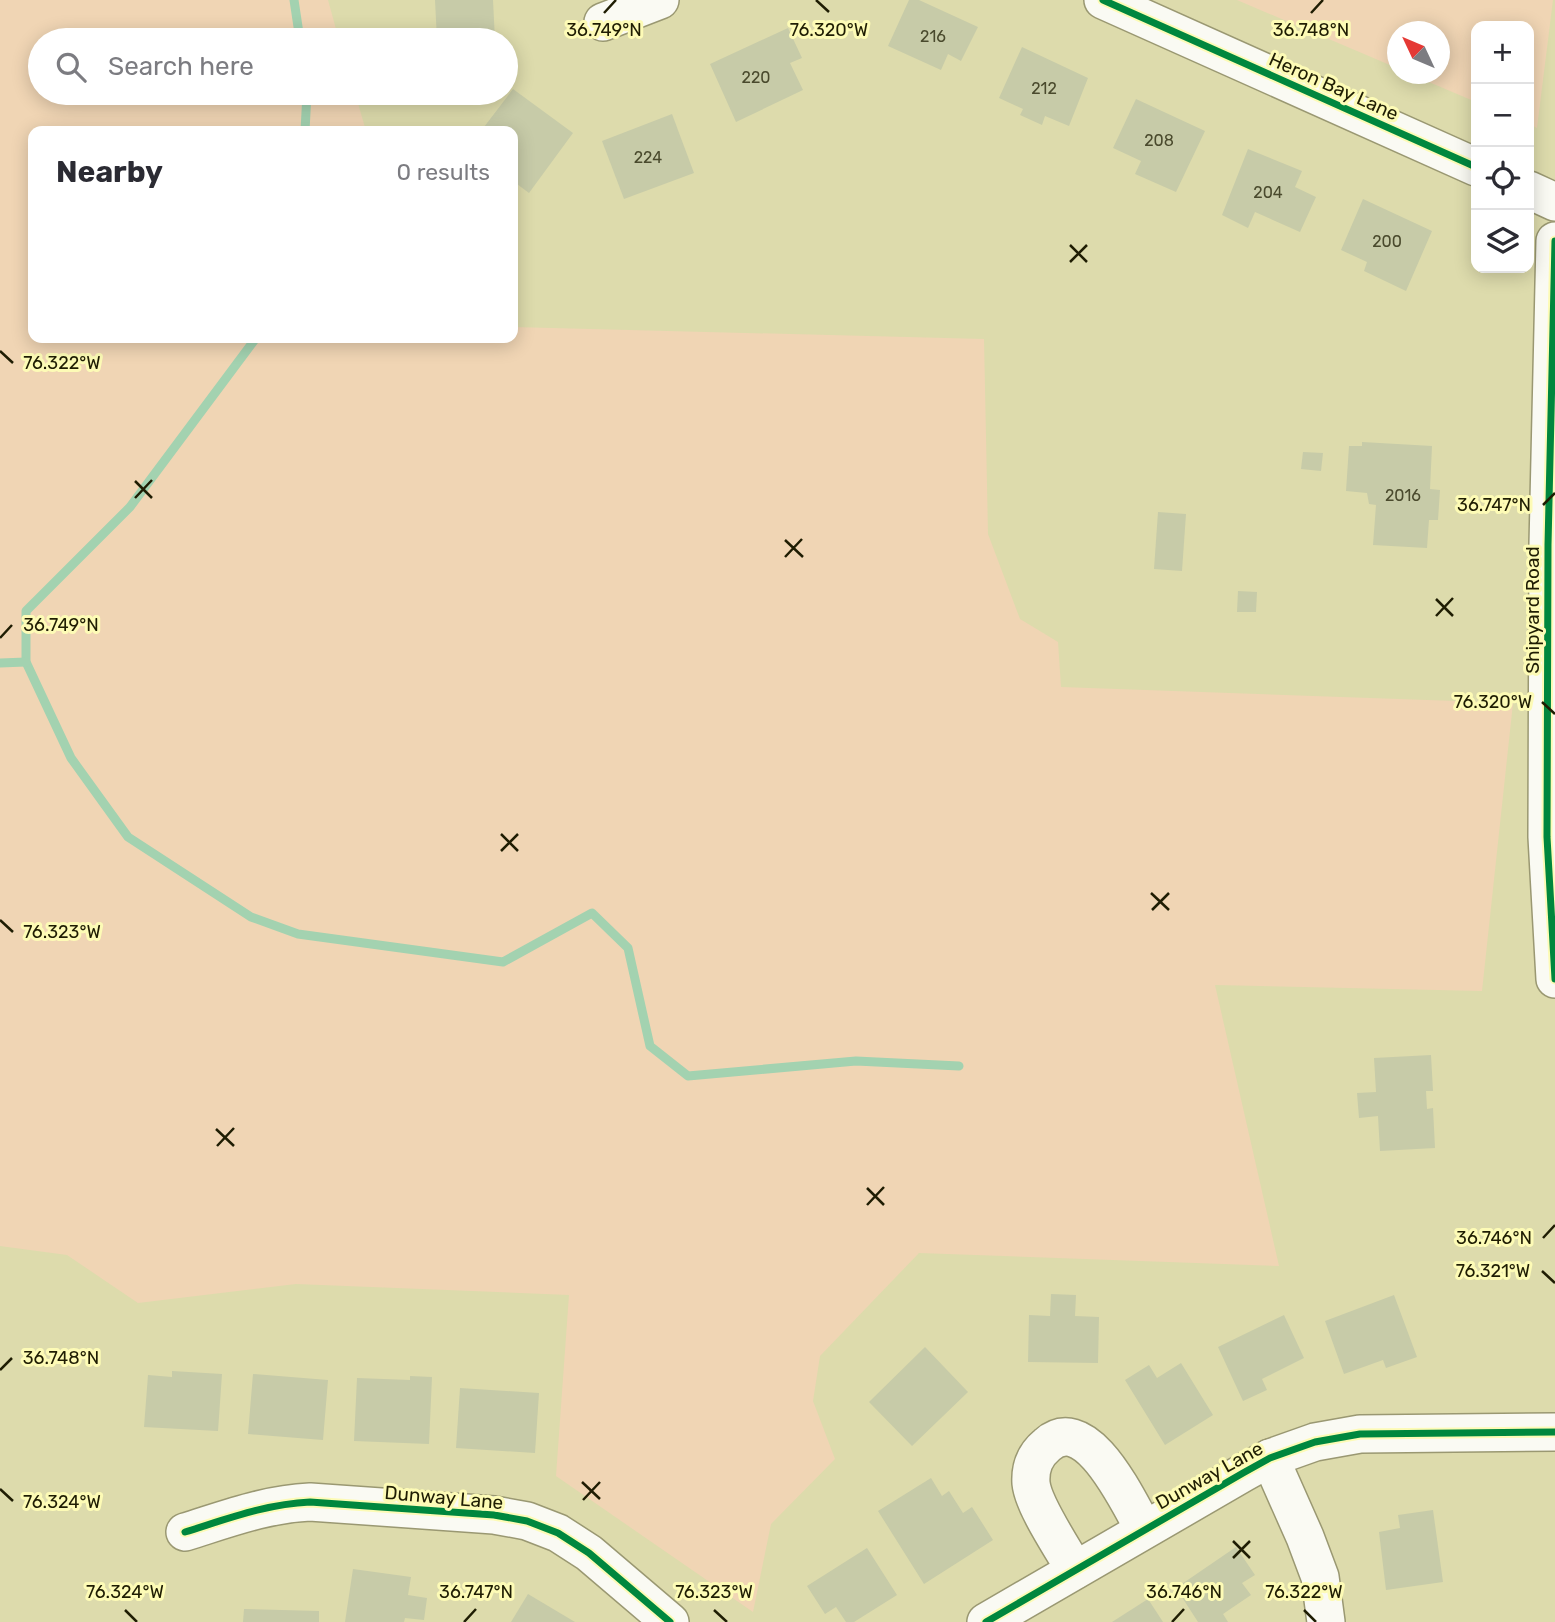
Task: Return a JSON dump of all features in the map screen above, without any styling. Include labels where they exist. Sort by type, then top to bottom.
[{"type":"street","points":[[603,22],[660,0]]},
{"type":"street","name":"Heron Bay Lane","points":[[1103,0],[1471,165]]},
{"type":"street","points":[[1534,192],[1555,202]]},
{"type":"street","name":"Shipyard Road","points":[[1555,242],[1547,723],[1547,837],[1555,979]]},
{"type":"street","name":"Dunway Lane","points":[[986,1622],[1270,1458],[1315,1442],[1360,1434],[1555,1432]]},
{"type":"street","points":[[1075,1570],[1038,1504],[1031,1484],[1032,1465],[1038,1453],[1051,1441],[1065,1437],[1080,1440],[1095,1451],[1107,1466],[1144,1529]]},
{"type":"street","points":[[1270,1458],[1320,1577],[1326,1622]]},
{"type":"street","name":"Dunway Lane","points":[[185,1532],[265,1507],[297,1503],[495,1515],[527,1521],[558,1533],[589,1553],[669,1622]]},
{"type":"shaded area","points":[[0,0],[328,0],[336,28],[28,28],[28,105],[358,105],[365,126],[28,126],[28,343],[518,343],[518,327],[984,339],[988,534],[1020,619],[1058,642],[1061,687],[1513,703],[1482,991],[1215,985],[1279,1266],[919,1253],[820,1356],[813,1401],[835,1459],[771,1524],[753,1612],[556,1476],[569,1295],[296,1284],[138,1303],[67,1255],[0,1246]]},
{"type":"shaded area","points":[[1237,0],[1553,0],[1537,128],[1534,126],[1534,21],[1471,21],[1471,100],[1434,84],[1450,84],[1450,21],[1387,21],[1387,64]]},
{"type":"building","points":[[435,0],[493,0],[494,28],[436,28]]},
{"type":"building","points":[[909,0],[919,0],[978,27],[961,61],[948,54],[941,70],[888,46]]},
{"type":"building","points":[[788,28],[802,58],[790,63],[803,90],[736,122],[710,64]]},
{"type":"building","points":[[1022,47],[1088,78],[1069,126],[1045,116],[1042,125],[1020,115],[1023,109],[999,98]]},
{"type":"building","points":[[518,93],[573,133],[529,193],[518,185],[518,126],[485,126],[501,105],[518,105]]},
{"type":"building","points":[[1136,99],[1205,131],[1176,192],[1135,174],[1141,161],[1113,148]]},
{"type":"building","points":[[672,114],[694,173],[624,199],[602,141]]},
{"type":"building","points":[[1248,149],[1302,171],[1295,187],[1316,197],[1300,232],[1255,212],[1248,228],[1222,215]]},
{"type":"building","points":[[1363,199],[1432,231],[1406,291],[1364,271],[1367,262],[1341,250]]},
{"type":"building","points":[[1362,442],[1432,446],[1430,489],[1440,490],[1438,520],[1429,520],[1427,548],[1373,545],[1376,505],[1369,504],[1367,493],[1346,491],[1349,446],[1362,446]]},
{"type":"building","points":[[1303,452],[1323,453],[1321,471],[1301,469]]},
{"type":"building","points":[[1158,512],[1186,514],[1182,571],[1154,569]]},
{"type":"building","points":[[1238,591],[1257,592],[1256,612],[1237,612]]},
{"type":"building","points":[[1431,1055],[1433,1091],[1426,1091],[1427,1109],[1433,1108],[1435,1148],[1380,1151],[1378,1116],[1359,1118],[1357,1093],[1376,1092],[1374,1058]]},
{"type":"building","points":[[1051,1294],[1076,1295],[1075,1316],[1099,1317],[1098,1363],[1028,1362],[1029,1315],[1050,1316]]},
{"type":"building","points":[[1394,1295],[1417,1357],[1386,1368],[1383,1360],[1344,1374],[1325,1321]]},
{"type":"building","points":[[1284,1315],[1304,1358],[1262,1379],[1267,1390],[1243,1401],[1218,1347]]},
{"type":"building","points":[[925,1347],[968,1392],[912,1446],[869,1402]]},
{"type":"building","points":[[1181,1363],[1213,1415],[1165,1445],[1125,1380],[1149,1365],[1157,1378]]},
{"type":"building","points":[[172,1371],[222,1374],[218,1431],[144,1427],[148,1375],[172,1377]]},
{"type":"building","points":[[253,1374],[328,1380],[323,1440],[248,1434]]},
{"type":"building","points":[[410,1376],[432,1377],[429,1444],[354,1441],[357,1378],[410,1380]]},
{"type":"building","points":[[460,1388],[539,1393],[535,1453],[456,1448]]},
{"type":"building","points":[[931,1478],[942,1496],[949,1491],[963,1513],[972,1507],[993,1540],[924,1584],[878,1511]]},
{"type":"building","points":[[1433,1510],[1443,1582],[1386,1590],[1379,1532],[1400,1528],[1398,1515]]},
{"type":"building","points":[[1236,1547],[1255,1575],[1242,1583],[1251,1595],[1223,1614],[1228,1622],[1198,1622],[1176,1588]]},
{"type":"building","points":[[867,1548],[897,1595],[854,1622],[846,1622],[836,1607],[825,1614],[807,1586]]},
{"type":"building","points":[[353,1569],[411,1577],[408,1595],[427,1598],[424,1620],[405,1618],[404,1622],[345,1622]]},
{"type":"building","points":[[528,1594],[575,1622],[511,1622]]},
{"type":"building","points":[[1148,1599],[1163,1622],[1112,1622]]},
{"type":"building","points":[[244,1609],[319,1611],[319,1622],[243,1622]]},
{"type":"waterway","points":[[294,0],[298,28]]},
{"type":"waterway","points":[[305,126],[306,105]]},
{"type":"waterway","points":[[252,343],[130,507],[26,611],[26,662],[71,758],[128,837],[251,917],[298,934],[503,962],[592,913],[628,948],[650,1046],[688,1076],[856,1061],[959,1066]]},
{"type":"waterway","points":[[0,663],[26,662]]},
{"type":"cycle path","points":[[1103,0],[1471,165]]},
{"type":"cycle path","points":[[1555,241],[1548,545],[1547,837],[1555,979]]},
{"type":"cycle path","points":[[986,1622],[1270,1458],[1315,1442],[1360,1434],[1555,1432]]},
{"type":"cycle path","points":[[185,1532],[262,1509],[310,1502],[494,1515],[527,1521],[558,1533],[589,1553],[670,1622]]}]
